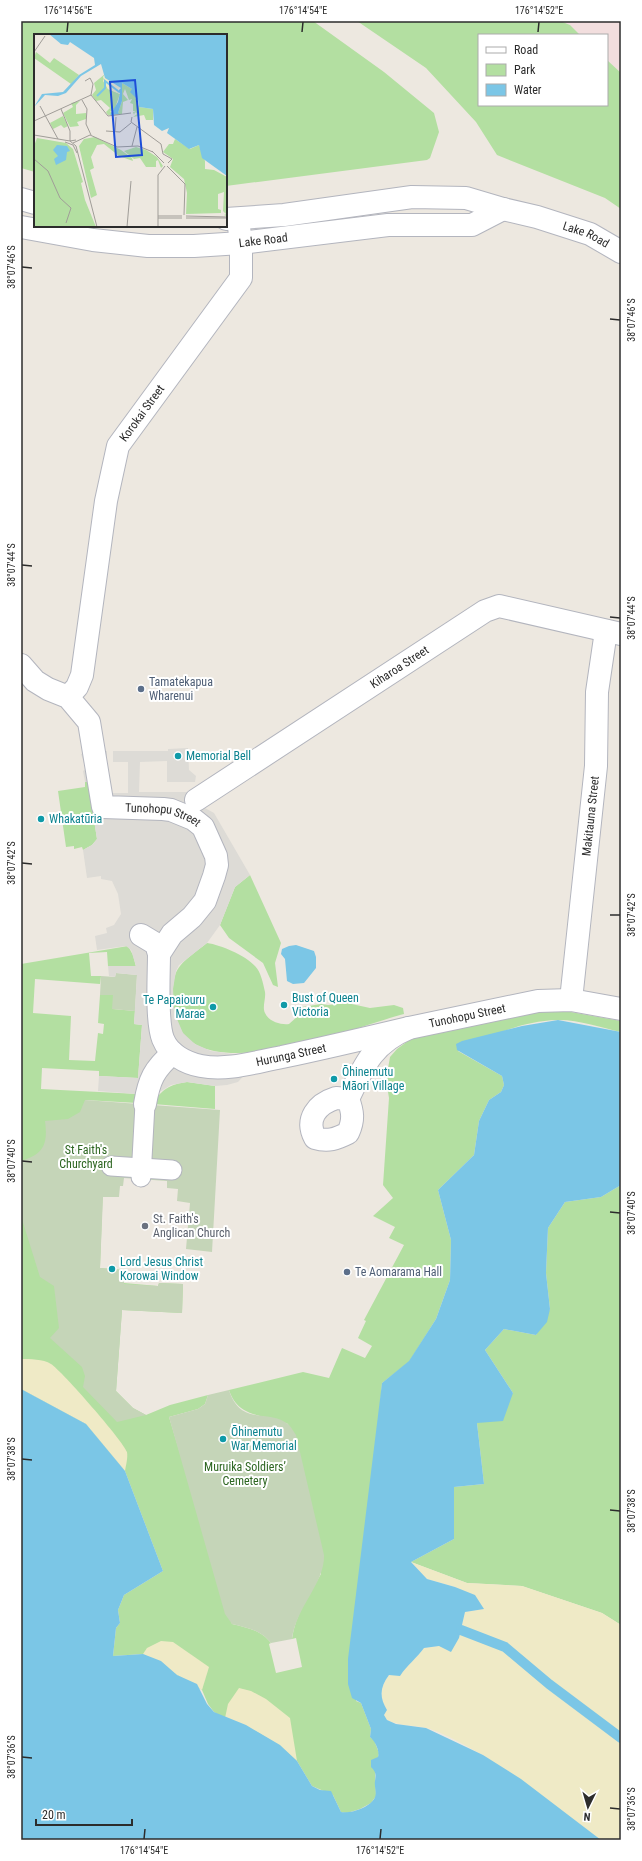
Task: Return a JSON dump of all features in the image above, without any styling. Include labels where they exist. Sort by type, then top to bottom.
[{"type":"street","name":"Lake Road","points":[[232,219],[284,215],[412,197],[466,198],[537,217],[590,234],[621,252]]},
{"type":"street","points":[[21,199],[34,202]]},
{"type":"street","name":"Lake Road","points":[[21,227],[93,240],[148,246],[194,246],[241,243],[388,225],[472,225],[503,209]]},
{"type":"street","name":"Korokai Street","points":[[68,697],[77,687],[82,675],[106,501],[118,446],[241,278],[241,243],[232,219]]},
{"type":"street","name":"Kiharoa Street","points":[[196,800],[485,610],[499,606],[613,633]]},
{"type":"street","name":"Makitauna Street","points":[[571,1000],[596,766],[597,692],[613,633]]},
{"type":"street","points":[[21,665],[35,680],[48,689],[68,697]]},
{"type":"street","name":"Tunohopu Street","points":[[68,697],[89,722],[104,807],[171,810],[193,819],[203,827],[216,856],[217,865],[210,889],[200,909]]},
{"type":"street","name":"Hurunga Street","points":[[200,909],[179,928],[161,933],[141,935],[156,944],[159,954],[160,1025],[163,1039],[173,1053],[184,1062],[201,1066],[225,1068],[349,1043],[410,1028]]},
{"type":"street","name":"Tunohopu Street","points":[[348,1099],[361,1072],[374,1051],[395,1034],[410,1028],[517,1004],[555,1000],[571,1000],[621,1009]]},
{"type":"street","points":[[141,1173],[145,1104],[148,1085],[155,1071],[173,1053]]},
{"type":"street","points":[[111,1166],[141,1173],[172,1170]]},
{"type":"shaded area","points":[[560,21],[621,21],[621,73],[608,61],[608,34],[579,34],[570,25]]},
{"type":"shaded area","points":[[188,748],[189,770],[196,776],[195,782],[167,782],[167,761],[140,762],[139,792],[192,792],[205,808],[214,813],[250,875],[235,887],[220,925],[207,943],[179,965],[176,971],[173,989],[174,1012],[183,1033],[195,1044],[211,1051],[233,1054],[244,1053],[247,1072],[238,1082],[227,1085],[215,1086],[187,1082],[171,1085],[158,1093],[153,1104],[137,1094],[98,1091],[99,1076],[138,1078],[142,1025],[134,1024],[137,975],[116,973],[115,977],[109,976],[108,966],[136,966],[131,950],[126,946],[97,950],[95,936],[107,933],[106,928],[114,925],[121,914],[118,894],[112,881],[101,879],[101,876],[87,878],[83,850],[92,845],[97,839],[88,782],[85,782],[83,771],[86,769],[81,754],[107,751],[110,793],[128,793],[128,762],[113,762],[113,751],[168,751],[168,749]]},
{"type":"green space","points":[[21,21],[313,21],[384,72],[434,113],[439,132],[430,158],[427,160],[227,186],[227,34],[34,34],[34,172],[21,168]]},
{"type":"green space","points":[[357,21],[560,21],[570,25],[579,34],[478,34],[478,106],[608,106],[608,61],[621,73],[621,209],[605,198],[497,155],[476,122],[426,68]]},
{"type":"green space","points":[[85,782],[88,782],[97,839],[92,845],[83,850],[82,847],[74,849],[74,846],[66,847],[58,791],[85,787]]},
{"type":"green space","points":[[250,875],[281,943],[275,963],[278,987],[273,985],[263,963],[229,938],[220,925],[235,887]]},
{"type":"green space","points":[[207,943],[232,951],[251,962],[257,968],[263,981],[265,992],[265,1013],[269,1019],[276,1022],[289,1024],[298,1016],[302,1007],[321,1004],[328,1005],[347,1003],[370,1008],[394,1005],[403,1008],[404,1014],[349,1031],[274,1050],[238,1053],[207,1049],[184,1035],[174,1008],[173,984],[178,969],[189,957]]},
{"type":"green space","points":[[128,946],[133,955],[136,967],[108,966],[107,952],[89,953],[91,976],[101,976],[100,984],[35,979],[33,1013],[71,1016],[69,1060],[95,1061],[98,1033],[103,1034],[104,1024],[98,1023],[100,995],[113,995],[113,1009],[135,1011],[134,1024],[142,1025],[138,1078],[99,1076],[99,1071],[42,1068],[41,1089],[138,1094],[137,1103],[85,1100],[103,1185],[100,1268],[124,1270],[124,1283],[158,1286],[159,1283],[183,1284],[182,1313],[122,1310],[116,1391],[133,1408],[146,1415],[170,1405],[208,1395],[205,1404],[198,1409],[169,1417],[232,1624],[254,1630],[263,1635],[271,1643],[269,1644],[276,1673],[302,1667],[296,1638],[292,1639],[299,1613],[321,1574],[288,1424],[246,1411],[233,1400],[229,1390],[303,1372],[329,1378],[342,1348],[365,1358],[372,1346],[358,1338],[366,1321],[364,1320],[404,1245],[389,1238],[395,1227],[373,1216],[393,1198],[383,1185],[389,1098],[386,1080],[390,1057],[397,1049],[412,1038],[481,1022],[554,1009],[621,1021],[621,1032],[580,1022],[564,1020],[531,1023],[506,1030],[458,1051],[502,1076],[504,1085],[501,1092],[489,1100],[479,1121],[474,1155],[438,1190],[451,1240],[450,1280],[436,1319],[409,1362],[382,1383],[356,1701],[361,1703],[371,1729],[370,1737],[374,1740],[379,1753],[375,1771],[376,1796],[371,1803],[360,1809],[347,1813],[341,1812],[333,1795],[312,1786],[297,1761],[214,1712],[208,1704],[202,1690],[143,1654],[113,1656],[116,1628],[120,1623],[118,1610],[124,1595],[163,1571],[125,1471],[86,1424],[21,1389],[21,964]]},
{"type":"green space","points":[[116,973],[137,975],[135,1011],[112,1009],[113,995],[100,995],[101,976],[115,977]]},
{"type":"green space","points":[[187,1082],[215,1086],[215,1109],[153,1104],[159,1095],[167,1088],[176,1084]]},
{"type":"green space","name":"St Faith's Churchyard","points":[[85,1100],[220,1110],[212,1252],[186,1249],[190,1203],[177,1201],[178,1189],[167,1188],[167,1181],[124,1178],[123,1186],[120,1186],[119,1197],[103,1197],[100,1268],[124,1270],[124,1284],[158,1286],[159,1283],[183,1284],[182,1313],[122,1310],[116,1391],[133,1408],[146,1415],[117,1422],[83,1387],[85,1376],[82,1367],[50,1338],[59,1328],[54,1286],[40,1277],[21,1216],[21,1161],[35,1155],[43,1147],[46,1136],[45,1121],[68,1119],[80,1112]]},
{"type":"green space","points":[[621,1185],[621,1625],[602,1613],[522,1586],[467,1583],[411,1562],[454,1539],[454,1487],[484,1484],[477,1423],[513,1393],[485,1350],[504,1329],[536,1335],[550,1309],[546,1273],[548,1228],[565,1202],[601,1197]]},
{"type":"green space","name":"Muruika Soldiers’ Cemetery","points":[[229,1390],[234,1402],[241,1409],[248,1413],[273,1417],[281,1420],[289,1425],[296,1435],[324,1555],[320,1575],[299,1616],[292,1639],[271,1643],[258,1632],[232,1624],[225,1614],[169,1417],[198,1409],[205,1404],[208,1395]]},
{"type":"sand","points":[[21,1359],[48,1362],[67,1379],[105,1422],[127,1452],[125,1471],[86,1424],[21,1389]]},
{"type":"sand","points":[[411,1562],[467,1583],[522,1586],[602,1613],[621,1625],[621,1840],[601,1840],[483,1755],[455,1740],[433,1730],[387,1720],[384,1715],[387,1710],[383,1701],[382,1688],[389,1675],[400,1675],[424,1648],[439,1646],[459,1638],[465,1612],[483,1609],[455,1587],[427,1579]]},
{"type":"sand","points":[[161,1641],[173,1642],[209,1667],[202,1690],[143,1654],[147,1648]]},
{"type":"sand","points":[[239,1688],[251,1691],[266,1699],[290,1718],[297,1761],[281,1747],[264,1736],[225,1718],[228,1704]]},
{"type":"water","points":[[296,945],[314,951],[316,957],[316,968],[304,983],[293,984],[287,981],[285,959],[281,954],[282,949]]},
{"type":"water","points":[[558,1020],[621,1032],[621,1185],[601,1197],[565,1202],[548,1228],[546,1273],[550,1309],[547,1322],[536,1335],[504,1329],[485,1350],[513,1393],[503,1421],[477,1423],[484,1484],[454,1487],[454,1539],[411,1562],[427,1579],[455,1587],[475,1595],[484,1609],[465,1612],[459,1638],[451,1652],[439,1646],[424,1648],[400,1676],[389,1675],[382,1688],[382,1696],[387,1710],[384,1715],[387,1720],[396,1724],[426,1728],[483,1755],[521,1779],[601,1840],[21,1840],[21,1389],[86,1424],[125,1471],[163,1571],[124,1595],[118,1610],[120,1623],[116,1628],[113,1656],[143,1654],[161,1661],[177,1675],[197,1684],[207,1704],[214,1712],[246,1725],[280,1745],[297,1761],[312,1786],[320,1790],[331,1791],[341,1812],[355,1811],[365,1807],[373,1801],[376,1791],[375,1772],[371,1767],[371,1760],[378,1757],[378,1749],[370,1737],[371,1729],[361,1703],[352,1698],[348,1684],[348,1659],[382,1383],[409,1361],[436,1319],[450,1280],[451,1240],[438,1190],[474,1155],[479,1121],[489,1100],[501,1092],[504,1085],[502,1076],[457,1050],[456,1044],[462,1041],[522,1026]]},
{"type":"waterway","points":[[461,1630],[505,1647],[549,1684],[621,1738]]},
{"type":"place","name":"Tamatekapua Wharenui","points":[[141,689]]},
{"type":"place","name":"Memorial Bell","points":[[178,756]]},
{"type":"place","name":"Whakatūria","points":[[41,819]]},
{"type":"place","name":"Bust of Queen Victoria","points":[[284,1005]]},
{"type":"place","name":"Te Papaiouru Marae","points":[[213,1007]]},
{"type":"place","name":"Ōhinemutu Māori Village","points":[[334,1079]]},
{"type":"place","name":"St. Faith's Anglican Church","points":[[145,1226]]},
{"type":"place","name":"Lord Jesus Christ Korowai Window","points":[[112,1269]]},
{"type":"place","name":"Te Aomarama Hall","points":[[347,1272]]},
{"type":"place","name":"Ōhinemutu War Memorial","points":[[223,1439]]}]
